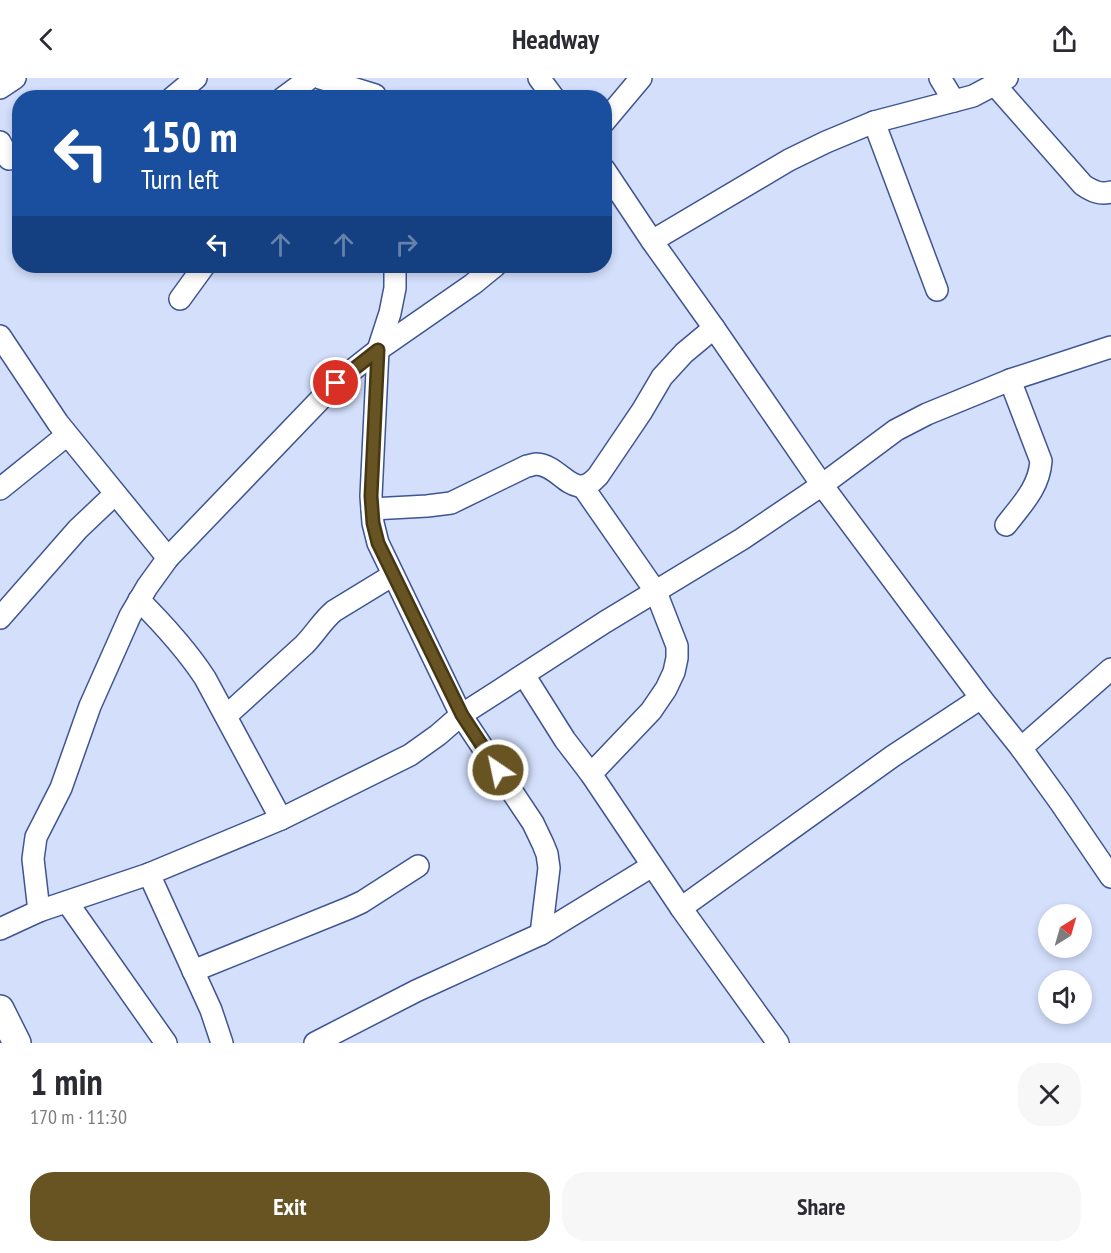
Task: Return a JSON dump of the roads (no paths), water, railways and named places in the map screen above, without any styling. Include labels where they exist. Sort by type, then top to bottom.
[{"type":"street","points":[[0,88],[15,78]]},
{"type":"street","points":[[181,90],[196,78]]},
{"type":"street","points":[[294,90],[310,78]]},
{"type":"street","points":[[321,78],[376,90]]},
{"type":"street","points":[[612,112],[640,78]]},
{"type":"street","points":[[940,78],[954,101]]},
{"type":"street","points":[[652,241],[789,160],[826,142],[874,122],[973,96],[1001,82],[1083,185],[1100,193],[1111,192]]},
{"type":"street","points":[[874,122],[937,290]]},
{"type":"street","points":[[612,181],[822,485],[1021,748],[1111,878]]},
{"type":"street","points":[[180,300],[199,273]]},
{"type":"street","points":[[395,273],[395,288],[390,313],[378,350],[371,496],[373,523],[378,543],[462,715],[533,822],[543,844],[549,868],[541,934]]},
{"type":"street","points":[[39,911],[33,859],[36,837],[61,788],[90,706],[130,616],[168,558],[336,383],[378,350],[486,273]]},
{"type":"street","points":[[372,509],[451,503],[527,466],[537,464],[549,468],[574,484],[583,487],[590,485],[642,411],[662,378],[684,352],[714,328]]},
{"type":"street","points":[[0,336],[67,435],[168,558]]},
{"type":"street","points":[[0,929],[39,911],[149,874],[281,819],[410,755],[462,715],[605,622],[742,539],[822,485],[897,430],[927,414],[1010,380],[1111,347]]},
{"type":"street","points":[[1006,525],[1037,483],[1041,461],[1010,380]]},
{"type":"street","points":[[0,489],[67,435]]},
{"type":"street","points":[[583,487],[656,592],[676,646],[677,658],[674,672],[666,689],[651,711],[591,774]]},
{"type":"street","points":[[3,609],[78,529],[115,495]]},
{"type":"street","points":[[226,716],[304,645],[334,611],[393,575]]},
{"type":"street","points":[[139,600],[174,636],[205,678],[281,819]]},
{"type":"street","points":[[1021,748],[1111,669]]},
{"type":"street","points":[[524,675],[565,740],[778,1043]]},
{"type":"street","points":[[681,908],[893,756],[981,698]]},
{"type":"street","points":[[193,971],[362,902],[418,866]]},
{"type":"street","points":[[315,1043],[416,991],[541,934],[652,866]]},
{"type":"street","points":[[149,874],[211,1010],[222,1043]]},
{"type":"street","points":[[67,902],[166,1043]]},
{"type":"street","points":[[0,1009],[17,1043]]}]
